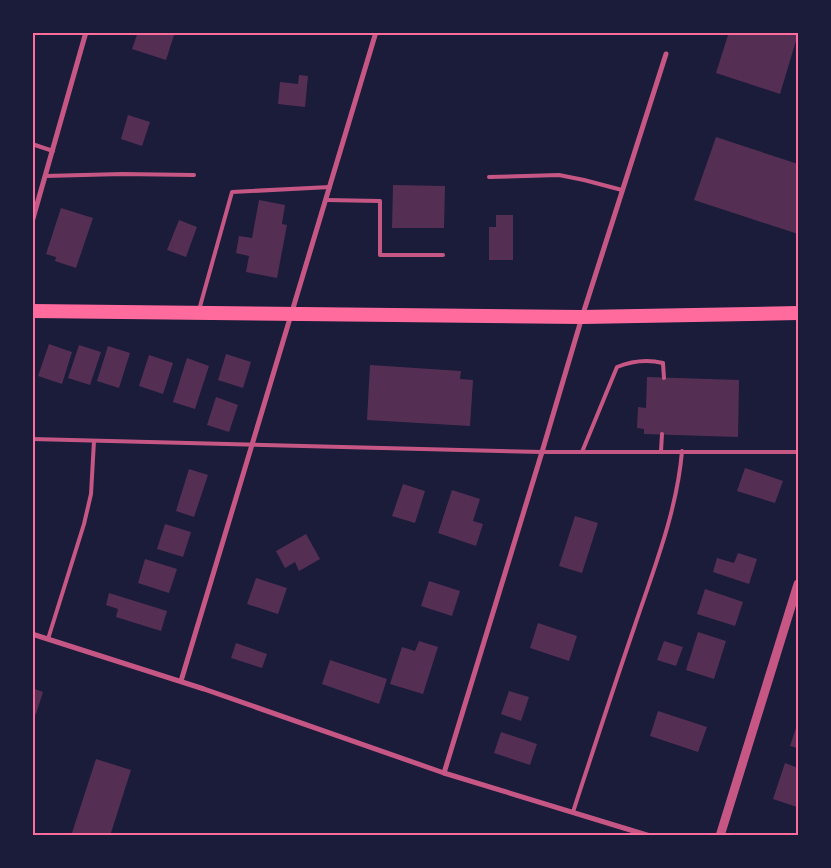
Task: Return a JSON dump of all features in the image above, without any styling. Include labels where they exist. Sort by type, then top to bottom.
[{"type":"highway","points":[[32,311],[582,317],[798,313]]},
{"type":"street","points":[[32,222],[86,32]]},
{"type":"street","points":[[180,681],[376,32]]},
{"type":"street","points":[[444,773],[582,317],[666,54]]},
{"type":"street","points":[[720,836],[798,584]]},
{"type":"street","points":[[32,634],[180,681],[444,773],[650,836]]},
{"type":"lane","points":[[32,144],[53,151]]},
{"type":"lane","points":[[45,176],[122,174],[194,176]]},
{"type":"lane","points":[[489,177],[559,175],[622,190]]},
{"type":"lane","points":[[198,312],[232,192],[330,187]]},
{"type":"lane","points":[[326,200],[380,201],[380,256],[443,255]]},
{"type":"lane","points":[[582,452],[617,367],[630,362],[651,360],[663,363],[664,378]]},
{"type":"lane","points":[[661,452],[662,434]]},
{"type":"lane","points":[[32,439],[542,452],[798,452]]},
{"type":"lane","points":[[48,639],[84,524],[90,494],[94,441]]},
{"type":"lane","points":[[573,812],[610,696],[660,552],[680,474],[682,451]]},
{"type":"building","points":[[138,32],[175,32],[166,60],[132,49]]},
{"type":"building","points":[[729,32],[798,34],[780,94],[716,73]]},
{"type":"building","points":[[299,75],[308,76],[305,107],[278,104],[280,82],[298,84]]},
{"type":"building","points":[[128,115],[150,122],[142,146],[121,139]]},
{"type":"building","points":[[716,137],[798,164],[798,234],[694,200]]},
{"type":"building","points":[[393,185],[445,186],[444,228],[392,228]]},
{"type":"building","points":[[259,200],[285,205],[282,224],[287,225],[277,278],[246,272],[249,256],[236,253],[239,236],[252,238]]},
{"type":"building","points":[[61,208],[93,218],[76,268],[55,261],[56,257],[46,254]]},
{"type":"building","points":[[496,215],[513,215],[513,260],[489,260],[489,227],[496,227]]},
{"type":"building","points":[[179,220],[197,227],[186,257],[167,250]]},
{"type":"building","points":[[49,344],[72,352],[62,384],[38,376]]},
{"type":"building","points":[[79,345],[101,352],[90,385],[68,378]]},
{"type":"building","points":[[108,346],[130,353],[119,388],[97,381]]},
{"type":"building","points":[[226,354],[251,362],[243,388],[218,380]]},
{"type":"building","points":[[149,355],[173,363],[163,394],[139,386]]},
{"type":"building","points":[[187,358],[209,366],[195,409],[173,402]]},
{"type":"building","points":[[370,365],[461,371],[460,379],[473,380],[470,426],[367,420]]},
{"type":"building","points":[[647,377],[739,380],[738,437],[644,434],[644,429],[637,428],[638,407],[646,408]]},
{"type":"building","points":[[216,397],[238,405],[229,432],[207,425]]},
{"type":"building","points":[[745,468],[783,481],[775,503],[737,491]]},
{"type":"building","points":[[189,469],[208,475],[194,517],[176,511]]},
{"type":"building","points":[[403,484],[425,491],[415,523],[392,516]]},
{"type":"building","points":[[452,490],[480,499],[473,521],[483,524],[476,546],[438,533]]},
{"type":"building","points":[[575,516],[598,523],[582,573],[559,566]]},
{"type":"building","points":[[165,524],[191,532],[183,557],[157,549]]},
{"type":"building","points":[[306,534],[320,559],[299,571],[295,562],[285,568],[276,551]]},
{"type":"building","points":[[738,553],[757,559],[749,584],[713,572],[717,558],[734,563]]},
{"type":"building","points":[[145,559],[177,569],[169,593],[138,583]]},
{"type":"building","points":[[256,578],[287,588],[278,614],[247,604]]},
{"type":"building","points":[[429,581],[460,591],[452,616],[421,606]]},
{"type":"building","points":[[705,589],[743,602],[735,626],[697,614]]},
{"type":"building","points":[[109,593],[167,611],[161,631],[116,617],[118,609],[106,605]]},
{"type":"building","points":[[538,623],[577,636],[569,661],[530,648]]},
{"type":"building","points":[[698,632],[726,641],[714,679],[686,670]]},
{"type":"building","points":[[419,641],[438,647],[423,694],[390,684],[402,647],[415,651]]},
{"type":"building","points":[[664,641],[683,647],[676,666],[657,660]]},
{"type":"building","points":[[236,643],[267,654],[262,668],[231,658]]},
{"type":"building","points":[[330,660],[387,679],[379,704],[322,684]]},
{"type":"building","points":[[32,688],[43,692],[36,714],[32,713]]},
{"type":"building","points":[[509,691],[529,697],[521,721],[501,714]]},
{"type":"building","points":[[658,711],[707,727],[698,752],[650,736]]},
{"type":"building","points":[[798,722],[798,748],[790,746]]},
{"type":"building","points":[[501,732],[537,744],[530,765],[494,753]]},
{"type":"building","points":[[96,759],[131,770],[110,836],[71,836]]},
{"type":"building","points":[[785,763],[798,768],[797,807],[773,799]]}]
